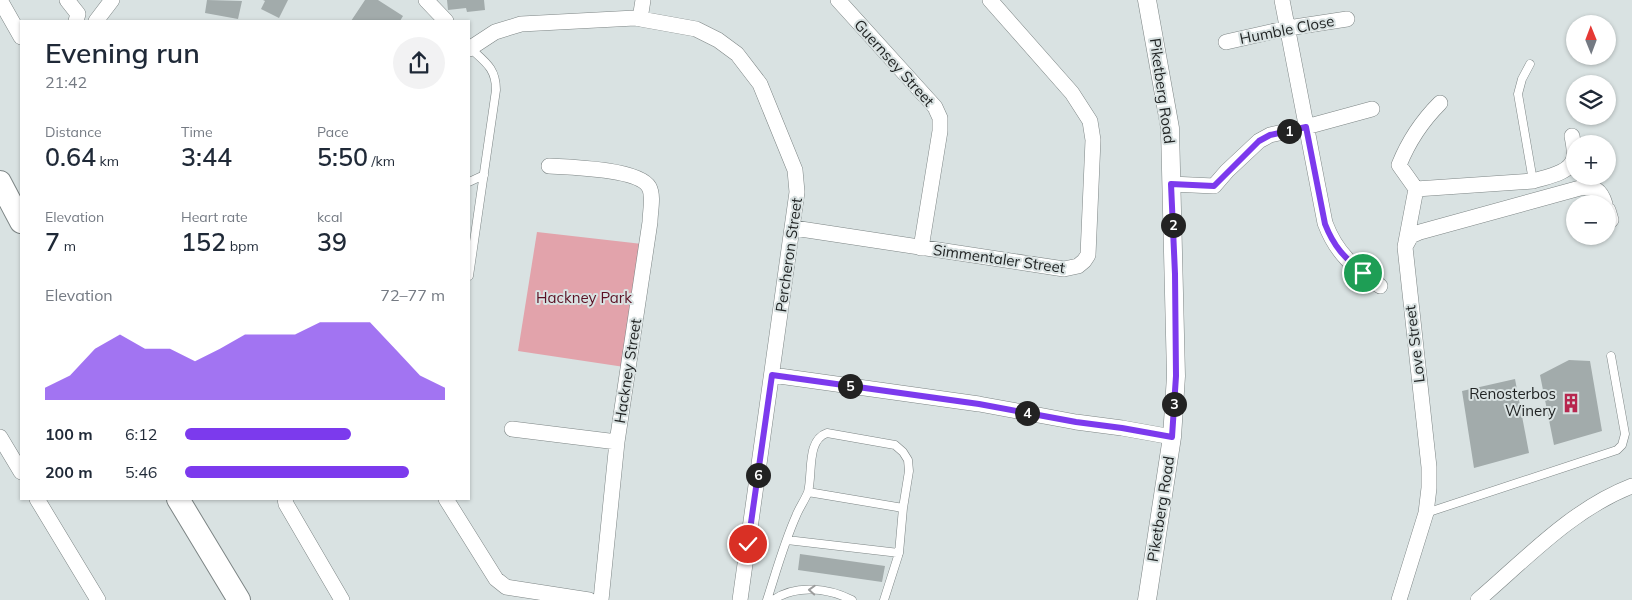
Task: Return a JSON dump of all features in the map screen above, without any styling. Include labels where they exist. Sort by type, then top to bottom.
[{"type":"main road","points":[[0,182],[20,220]]},
{"type":"main road","points":[[179,500],[236,599]]},
{"type":"street","points":[[0,0],[20,35]]},
{"type":"street","points":[[67,0],[78,14],[76,20]]},
{"type":"street","points":[[97,20],[112,0]]},
{"type":"street","points":[[426,0],[445,20]]},
{"type":"street","points":[[640,19],[643,0]]},
{"type":"street","name":"Guernsey Street","points":[[838,0],[935,107],[940,118],[940,131],[922,248]]},
{"type":"street","name":"Simmentaler Street","points":[[794,228],[1064,269],[1078,266],[1084,261],[1088,255],[1093,140],[1090,120],[1072,92],[990,0]]},
{"type":"street","name":"Piketberg Road","points":[[1147,0],[1170,128],[1176,376],[1172,437],[1147,600]]},
{"type":"street","points":[[1282,0],[1325,224],[1331,239],[1344,257],[1380,286]]},
{"type":"street","name":"Percheron Street","points":[[470,47],[495,32],[521,24],[577,20],[640,19],[696,29],[718,40],[737,54],[760,84],[795,170],[798,192],[740,600]]},
{"type":"street","name":"Humble Close","points":[[1226,42],[1288,28],[1347,19]]},
{"type":"street","points":[[1440,103],[1427,116],[1409,141],[1399,165],[1416,189],[1533,181],[1566,169]]},
{"type":"street","points":[[1171,184],[1214,186],[1259,141],[1270,135],[1372,109]]},
{"type":"street","name":"Hackney Street","points":[[549,166],[630,175],[644,182],[650,188],[650,222],[617,442],[601,600]]},
{"type":"street","points":[[1405,247],[1411,236],[1420,232],[1580,188],[1591,186],[1602,195]]},
{"type":"street","name":"Love Street","points":[[1399,600],[1426,513],[1429,488],[1429,467],[1405,247],[1416,189]]},
{"type":"street","points":[[772,375],[979,404],[1172,437]]},
{"type":"street","points":[[512,429],[617,442]]},
{"type":"street","points":[[0,437],[20,470]]},
{"type":"street","points":[[1478,600],[1583,511],[1618,491],[1632,486]]},
{"type":"street","points":[[38,500],[98,600]]},
{"type":"street","points":[[285,500],[342,600]]},
{"type":"street","points":[[447,500],[496,579],[506,587],[590,600]]},
{"type":"lane","points":[[470,49],[489,66],[496,82],[470,269]]},
{"type":"lane","points":[[1530,64],[1522,78],[1518,94],[1533,181]]},
{"type":"lane","points":[[470,182],[484,175]]},
{"type":"lane","points":[[1426,513],[1617,450],[1622,445],[1625,434],[1611,356]]},
{"type":"lane","points":[[767,600],[786,540],[796,514],[808,492],[814,445],[820,435],[827,433],[895,445],[908,460],[910,471],[903,508],[899,553],[884,600]]},
{"type":"lane","points":[[808,492],[903,508]]},
{"type":"lane","points":[[786,540],[899,553]]},
{"type":"lane","points":[[773,600],[792,591],[814,589],[842,595],[852,600]]},
{"type":"green space","name":"Hackney Park","points":[[537,232],[651,245],[631,368],[518,351]]},
{"type":"building","points":[[207,0],[242,1],[238,19],[205,13]]},
{"type":"building","points":[[263,0],[288,0],[279,18],[261,9],[265,1]]},
{"type":"building","points":[[365,0],[378,0],[403,16],[401,20],[352,20]]},
{"type":"building","points":[[447,0],[484,0],[485,10],[467,12],[466,8],[448,10]]},
{"type":"building","name":"Renosterbos Winery","points":[[1569,360],[1590,361],[1602,431],[1554,445],[1540,375]]},
{"type":"building","points":[[1515,379],[1529,453],[1474,468],[1462,391]]},
{"type":"building","points":[[800,554],[885,566],[882,582],[798,570]]},
{"type":"place","name":"Renosterbos Winery","points":[[1571,403]]},
{"type":"route","points":[[748,544],[772,375],[979,404],[1172,437],[1176,376],[1175,274],[1171,184],[1214,186],[1259,141],[1270,135],[1306,127],[1325,224],[1331,239],[1344,257],[1363,273]]}]
